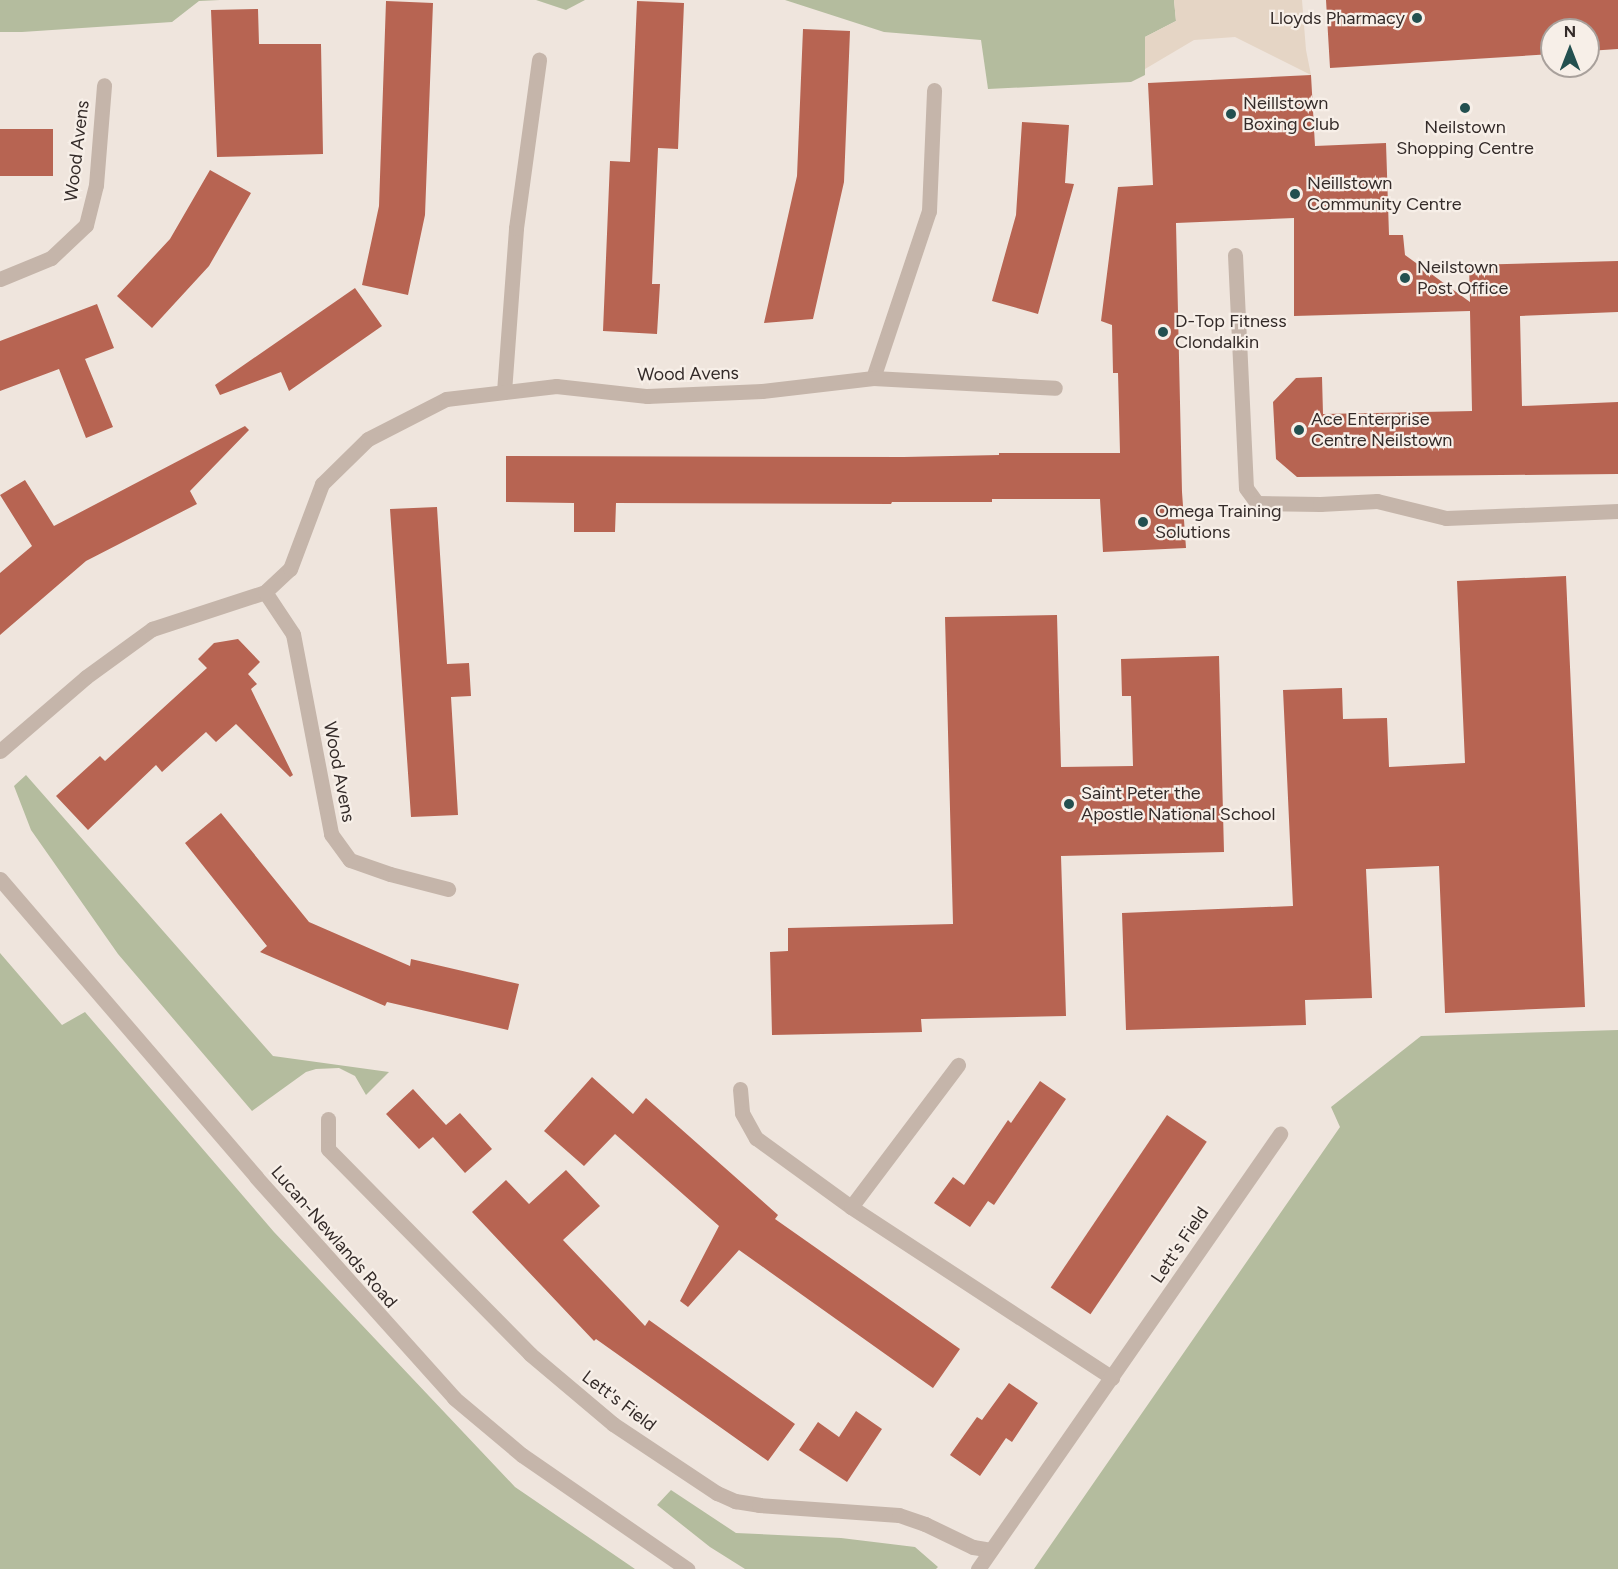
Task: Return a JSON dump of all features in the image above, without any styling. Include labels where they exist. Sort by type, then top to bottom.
[{"type":"street","points":[[504,392],[516,228],[539,60]]},
{"type":"street","name":"Wood Avens","points":[[0,279],[51,258],[86,225],[96,185],[104,85]]},
{"type":"street","points":[[873,378],[929,212],[934,90]]},
{"type":"street","points":[[1235,255],[1246,489],[1257,503],[1320,504],[1377,501],[1446,518],[1618,512]]},
{"type":"street","name":"Wood Avens","points":[[0,751],[86,677],[152,629],[265,592],[290,569],[322,484],[368,439],[446,399],[556,386],[647,396],[762,391],[873,378],[1055,388]]},
{"type":"street","name":"Wood Avens","points":[[265,592],[293,634],[331,834],[350,860],[448,890]]},
{"type":"street","name":"Lucan-Newlands Road","points":[[0,879],[264,1186],[454,1398],[522,1455],[687,1569]]},
{"type":"street","points":[[851,1207],[958,1065]]},
{"type":"street","points":[[740,1089],[742,1113],[756,1138],[851,1207],[1112,1378]]},
{"type":"street","name":"Lett's Field","points":[[328,1119],[328,1149],[530,1354],[613,1424],[717,1493],[735,1501],[759,1505],[899,1515],[925,1524],[973,1547],[992,1550]]},
{"type":"street","name":"Lett's Field","points":[[978,1569],[1280,1134]]},
{"type":"green space","points":[[0,0],[220,0],[199,1],[172,22],[0,32]]},
{"type":"green space","points":[[536,0],[585,0],[566,10]]},
{"type":"green space","points":[[785,0],[1174,0],[1176,21],[1145,37],[1145,75],[1131,82],[988,89],[981,40],[884,32]]},
{"type":"green space","points":[[26,775],[273,1056],[389,1072],[366,1095],[355,1076],[339,1068],[316,1069],[306,1072],[252,1111],[118,954],[31,830],[14,786]]},
{"type":"green space","points":[[0,953],[62,1025],[85,1012],[274,1232],[515,1487],[635,1569],[0,1569]]},
{"type":"green space","points":[[1618,1030],[1618,1569],[1034,1569],[1340,1127],[1331,1107],[1421,1036]]},
{"type":"green space","points":[[671,1490],[736,1533],[841,1538],[915,1547],[938,1567],[936,1569],[745,1569],[710,1547],[657,1505]]},
{"type":"shaded area","points":[[1174,0],[1302,0],[1306,50],[1311,75],[1235,37],[1194,40],[1145,69],[1145,37],[1176,21]]},
{"type":"building","points":[[1326,0],[1618,0],[1618,49],[1600,50],[1600,18],[1540,18],[1540,55],[1330,68]]},
{"type":"building","points":[[386,1],[433,3],[425,215],[408,295],[362,285],[379,206]]},
{"type":"building","points":[[637,1],[684,3],[678,149],[658,148],[652,284],[660,284],[657,334],[603,331],[610,161],[630,162]]},
{"type":"building","points":[[258,9],[259,44],[321,44],[323,154],[217,157],[211,10]]},
{"type":"building","points":[[803,29],[850,31],[844,182],[813,319],[764,323],[797,176]]},
{"type":"building","points":[[1311,75],[1315,146],[1386,143],[1389,235],[1403,235],[1405,255],[1470,302],[1469,265],[1618,261],[1618,312],[1520,316],[1522,406],[1618,402],[1618,474],[1297,477],[1276,459],[1273,402],[1296,378],[1322,377],[1323,414],[1472,411],[1470,311],[1294,316],[1294,218],[1176,223],[1182,492],[1186,548],[1103,552],[1100,499],[992,499],[992,502],[892,502],[891,504],[616,503],[615,532],[574,532],[574,503],[506,502],[506,456],[904,457],[999,455],[999,453],[1120,453],[1118,373],[1113,373],[1112,325],[1101,321],[1118,187],[1153,185],[1148,83]]},
{"type":"building","points":[[1022,122],[1069,125],[1065,183],[1074,184],[1038,314],[992,301],[1016,215]]},
{"type":"building","points":[[0,129],[53,129],[53,176],[0,176]]},
{"type":"building","points":[[210,170],[251,193],[209,266],[152,328],[117,296],[170,239]]},
{"type":"building","points":[[355,288],[382,326],[289,391],[281,372],[220,395],[215,385]]},
{"type":"building","points":[[97,304],[114,348],[85,359],[113,427],[86,438],[59,369],[0,391],[0,341]]},
{"type":"building","points":[[245,426],[249,430],[190,491],[197,504],[86,561],[0,635],[0,573],[32,546],[0,495],[25,480],[54,526]]},
{"type":"building","points":[[437,507],[447,664],[469,663],[471,696],[451,697],[458,815],[411,817],[390,509]]},
{"type":"building","points":[[1566,576],[1585,1007],[1445,1013],[1439,866],[1366,869],[1372,998],[1305,1000],[1306,1025],[1126,1030],[1122,913],[1293,906],[1283,690],[1342,688],[1343,719],[1387,718],[1389,767],[1465,763],[1457,581]]},
{"type":"building","points":[[1057,615],[1061,767],[1133,766],[1131,696],[1122,696],[1121,659],[1219,656],[1224,852],[1061,856],[1066,1016],[921,1019],[922,1032],[772,1035],[770,952],[788,951],[788,928],[953,924],[945,617]]},
{"type":"building","points":[[238,639],[260,662],[248,674],[257,684],[251,689],[293,775],[290,777],[236,724],[216,742],[206,732],[162,772],[156,765],[88,830],[56,796],[100,756],[105,761],[207,668],[198,659],[214,643]]},
{"type":"building","points":[[221,813],[309,922],[410,966],[411,959],[519,984],[508,1030],[387,1002],[385,1006],[260,952],[267,946],[185,843]]},
{"type":"building","points":[[592,1077],[633,1114],[646,1098],[778,1215],[775,1219],[960,1349],[933,1388],[739,1250],[688,1307],[680,1301],[719,1226],[615,1134],[584,1166],[544,1131]]},
{"type":"building","points":[[1040,1081],[1066,1099],[994,1205],[988,1201],[970,1227],[934,1203],[953,1177],[964,1185],[1008,1120],[1011,1123]]},
{"type":"building","points":[[413,1089],[446,1125],[460,1113],[492,1149],[465,1173],[433,1137],[419,1149],[386,1114]]},
{"type":"building","points":[[1167,1115],[1207,1142],[1090,1314],[1051,1287]]},
{"type":"building","points":[[566,1170],[600,1206],[563,1240],[645,1326],[649,1320],[795,1424],[768,1461],[596,1339],[594,1341],[472,1212],[506,1180],[529,1204]]},
{"type":"building","points":[[1009,1383],[1038,1403],[1012,1442],[1006,1438],[980,1476],[950,1455],[977,1417],[982,1420]]},
{"type":"building","points":[[856,1411],[882,1429],[847,1482],[799,1450],[818,1422],[839,1437]]},
{"type":"place","name":"Lloyds Pharmacy","points":[[1417,18]]},
{"type":"place","name":"Neilstown Shopping Centre","points":[[1465,108]]},
{"type":"place","name":"Neillstown Boxing Club","points":[[1231,114]]},
{"type":"place","name":"Neillstown Community Centre","points":[[1295,194]]},
{"type":"place","name":"Neilstown Post Office","points":[[1405,278]]},
{"type":"place","name":"D-Top Fitness Clondalkin","points":[[1163,332]]},
{"type":"place","name":"Ace Enterprise Centre Neilstown","points":[[1299,430]]},
{"type":"place","name":"Omega Training Solutions","points":[[1143,522]]},
{"type":"place","name":"Saint Peter the Apostle National School","points":[[1069,804]]}]
